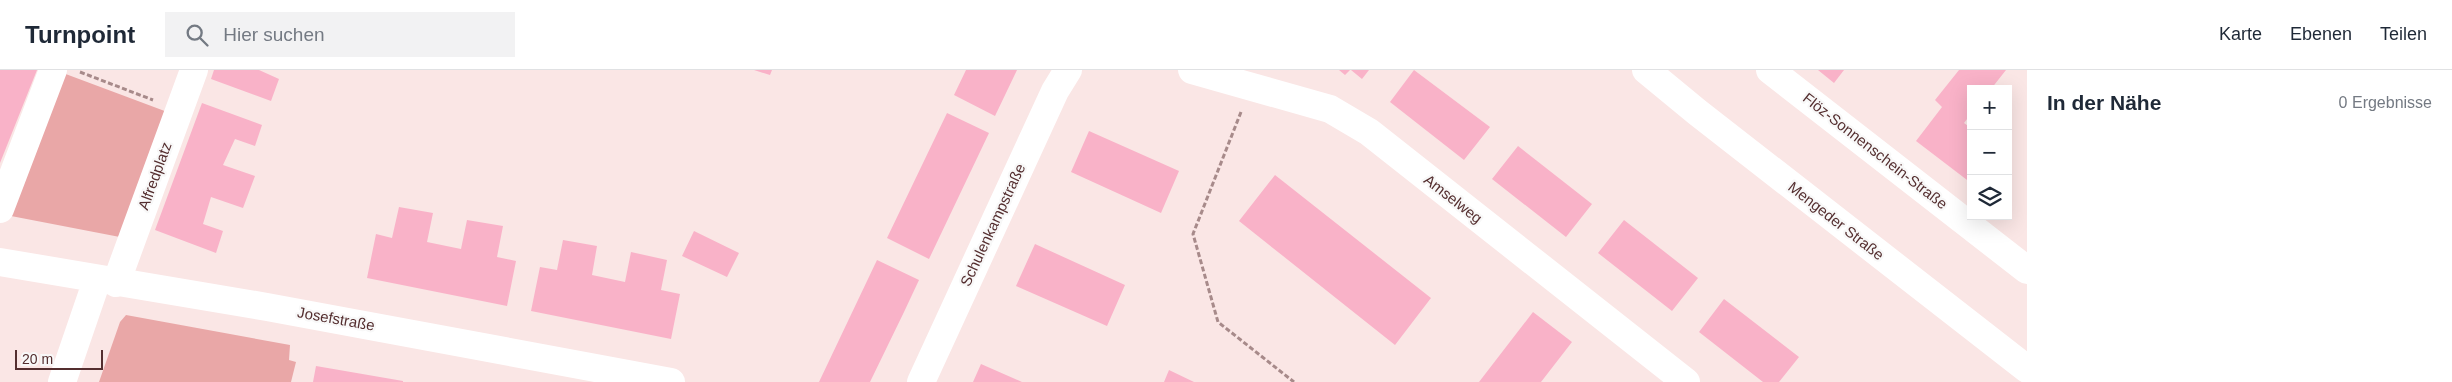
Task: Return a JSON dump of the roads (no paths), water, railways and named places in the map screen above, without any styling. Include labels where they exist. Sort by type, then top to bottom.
[{"type":"street","points":[[0,209],[53,70]]},
{"type":"street","name":"Alfredplatz","points":[[62,382],[180,110],[194,70]]},
{"type":"street","name":"Schulenkampstraße","points":[[921,382],[1055,91],[1068,70]]},
{"type":"street","name":"Amselweg","points":[[1192,70],[1330,109],[1368,132],[1686,382]]},
{"type":"street","name":"Mengeder Straße","points":[[1646,70],[2027,370]]},
{"type":"street","name":"Flöz-Sonnenschein-Straße","points":[[1770,70],[2027,270]]},
{"type":"street","name":"Josefstraße","points":[[0,262],[276,308],[671,382]]}]
